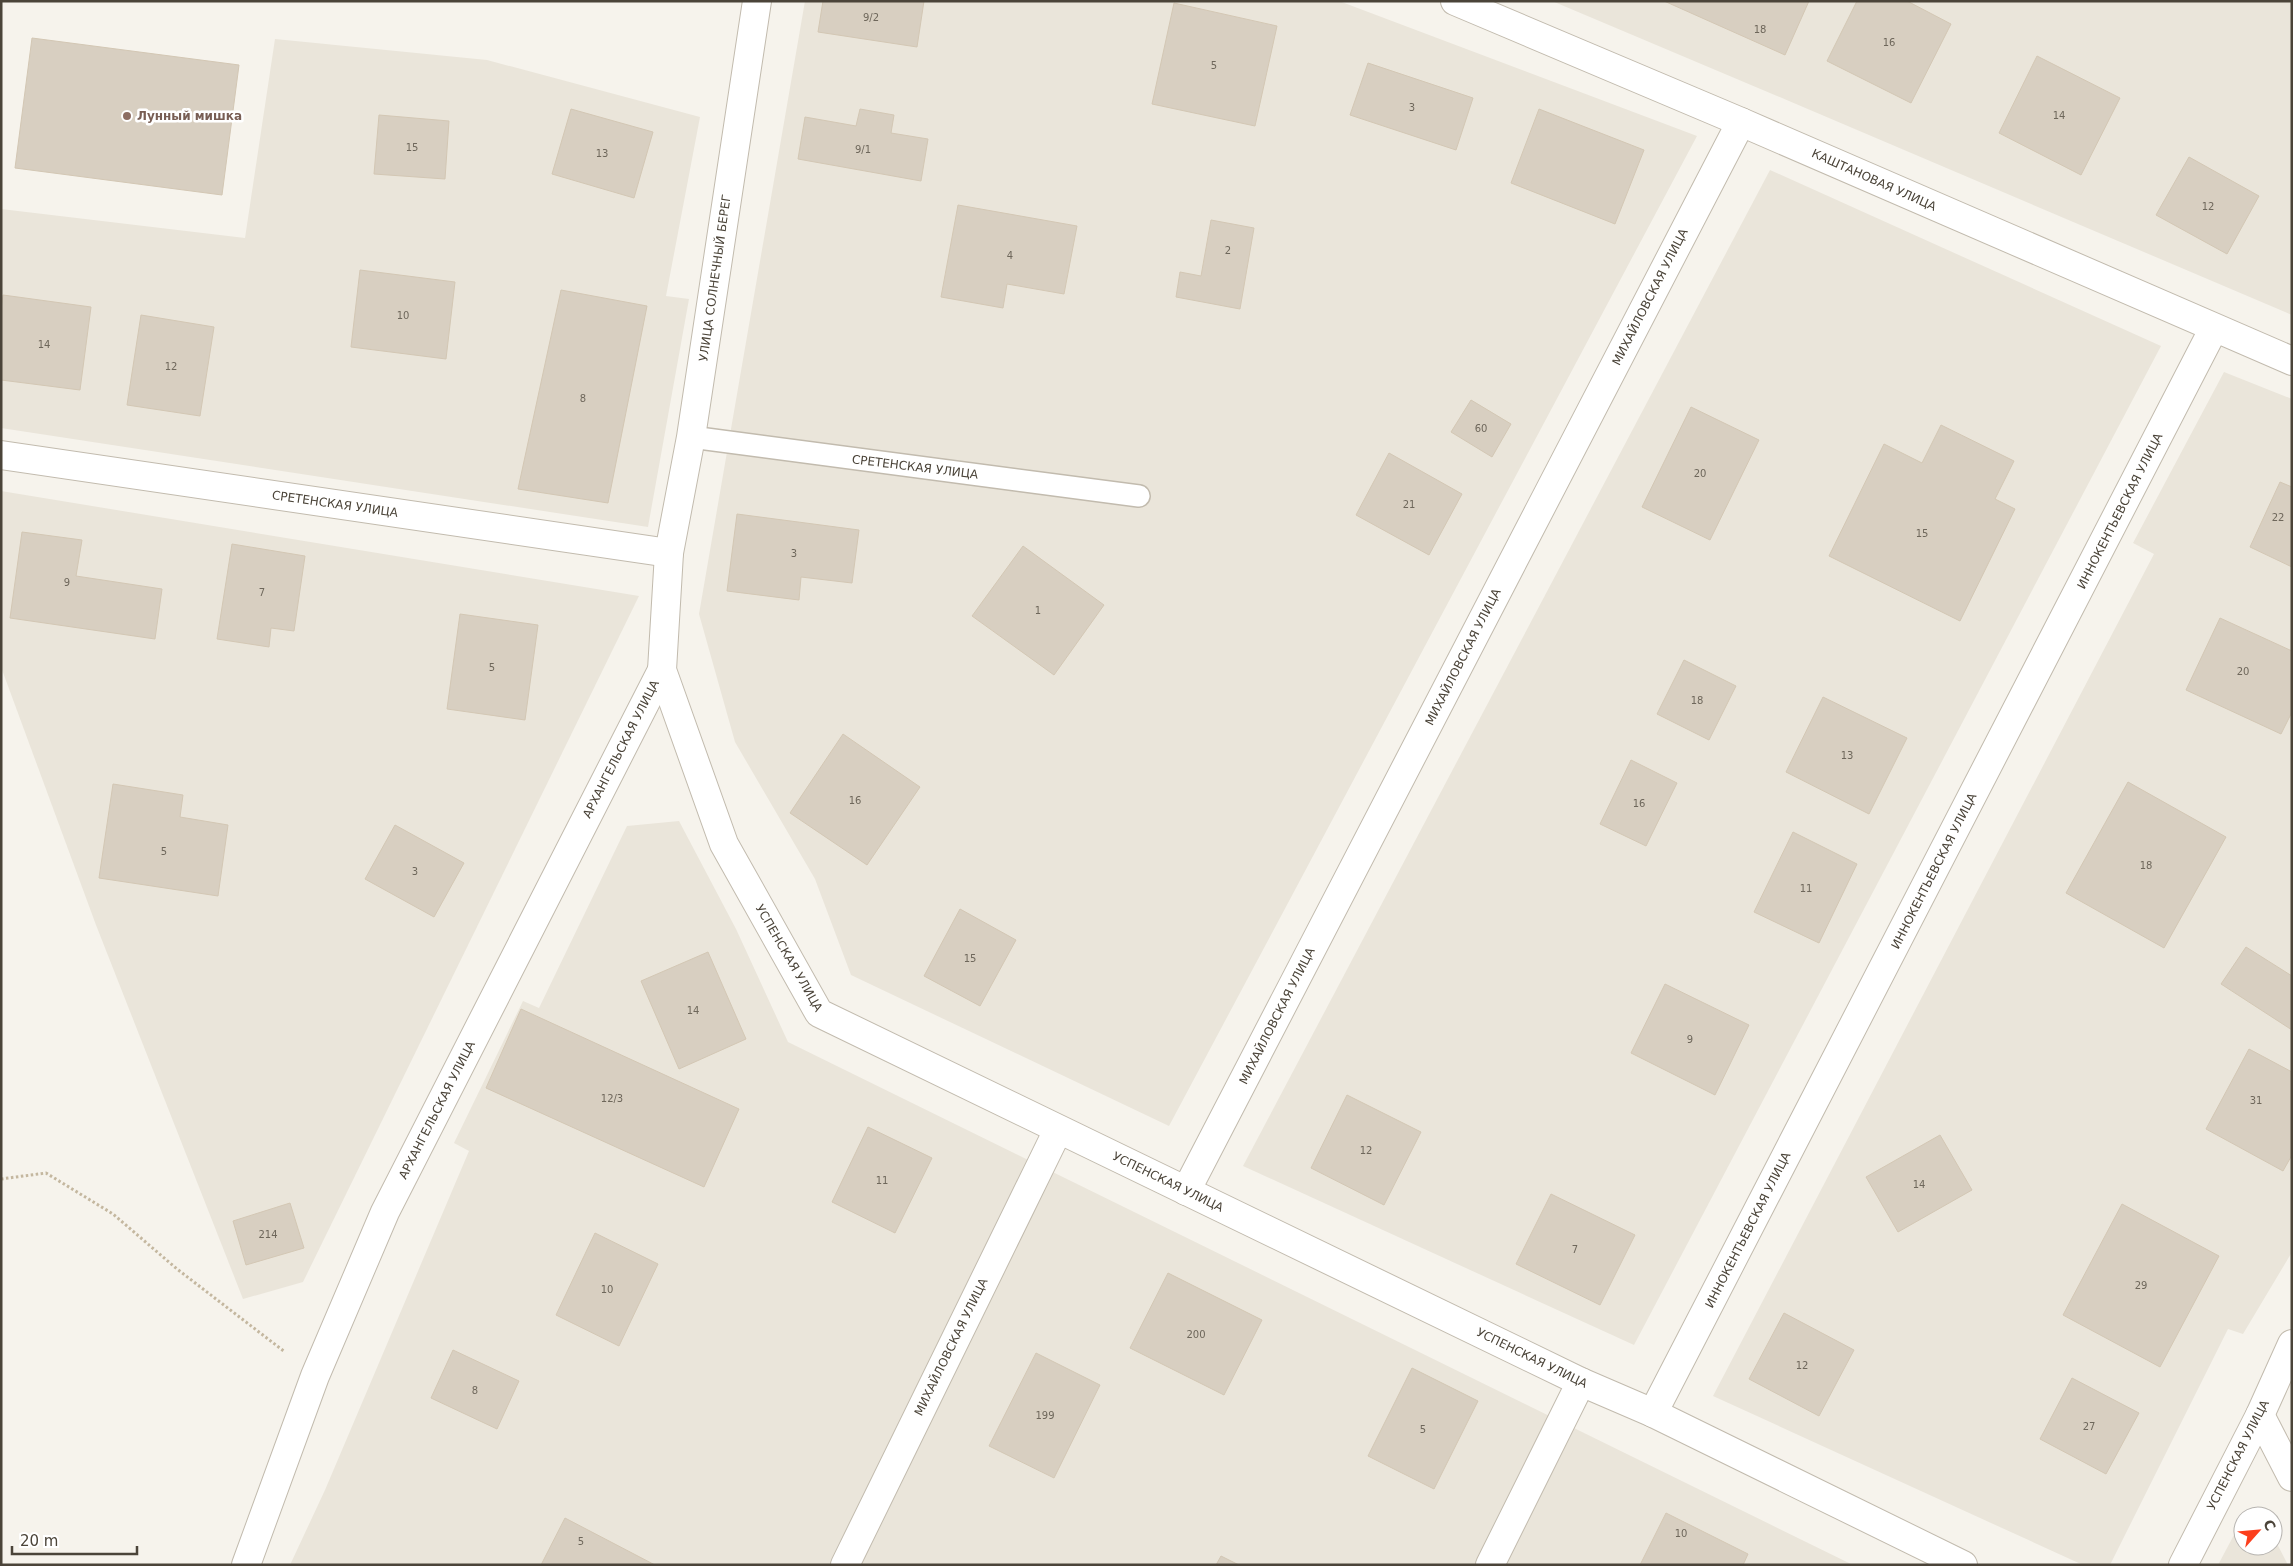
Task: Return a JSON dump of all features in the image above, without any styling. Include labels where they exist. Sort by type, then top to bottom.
[{"type":"street","name":"УЛИЦА СОЛНЕЧНЫЙ БЕРЕГ","points":[[669,553],[691,437],[757,1]]},
{"type":"street","name":"КАШТАНОВАЯ УЛИЦА","points":[[1455,1],[1741,122],[2292,361]]},
{"type":"street","name":"МИХАЙЛОВСКАЯ УЛИЦА","points":[[1186,1191],[1741,122]]},
{"type":"street","name":"ИННОКЕНТЬЕВСКАЯ УЛИЦА","points":[[1653,1413],[2214,328]]},
{"type":"street","name":"СРЕТЕНСКАЯ УЛИЦА","points":[[1,455],[669,553]]},
{"type":"street","name":"УСПЕНСКАЯ УЛИЦА","points":[[669,553],[662,670],[724,844],[819,1013],[1581,1382],[1653,1413],[1963,1565]]},
{"type":"street","name":"АРХАНГЕЛЬСКАЯ УЛИЦА","points":[[246,1565],[315,1376],[385,1212],[662,670]]},
{"type":"street","name":"МИХАЙЛОВСКАЯ УЛИЦА","points":[[845,1565],[1058,1130]]},
{"type":"street","name":"УСПЕНСКАЯ УЛИЦА","points":[[2183,1565],[2260,1415],[2292,1344]]},
{"type":"street","points":[[1490,1565],[1581,1382]]},
{"type":"street","points":[[2260,1415],[2292,1477]]},
{"type":"lane","name":"СРЕТЕНСКАЯ УЛИЦА","points":[[691,437],[1139,496]]},
{"type":"path","points":[[1,1179],[46,1173],[113,1214],[177,1269],[315,1376]]},
{"type":"shaded area","points":[[805,1],[1339,1],[1697,136],[1169,1126],[851,975],[815,879],[735,742],[699,614]]},
{"type":"shaded area","points":[[1552,1],[2292,1],[2292,315],[1789,101]]},
{"type":"shaded area","points":[[275,39],[487,60],[700,117],[666,296],[689,299],[648,527],[1,428],[1,209],[245,238]]},
{"type":"shaded area","points":[[1770,170],[2161,346],[1634,1345],[1243,1166]]},
{"type":"shaded area","points":[[2224,372],[2292,399],[2292,1252],[2243,1334],[2228,1329],[2110,1565],[2083,1565],[1713,1396],[2154,554],[2133,543]]},
{"type":"shaded area","points":[[1,491],[639,596],[303,1282],[243,1299],[96,925],[1,667]]},
{"type":"shaded area","points":[[679,821],[736,929],[788,1042],[1853,1565],[290,1565],[325,1490],[469,1151],[454,1143],[523,1001],[539,1008],[627,826]]},
{"type":"shaded area","points":[[2233,1537],[2233,1556],[2283,1555],[2288,1565],[2218,1565]]},
{"type":"building","points":[[823,1],[924,1],[917,47],[818,32]]},
{"type":"building","points":[[1664,1],[1809,1],[1785,55]]},
{"type":"building","points":[[1857,1],[1907,1],[1951,24],[1911,103],[1827,61]]},
{"type":"building","points":[[1174,3],[1277,26],[1255,126],[1152,104]]},
{"type":"building","name":"Лунный мишка","points":[[32,38],[239,65],[222,195],[15,168]]},
{"type":"building","points":[[2037,56],[2120,98],[2081,175],[1999,133]]},
{"type":"building","points":[[1368,63],[1473,98],[1456,150],[1350,115]]},
{"type":"building","points":[[571,109],[653,132],[634,198],[552,174]]},
{"type":"building","points":[[860,109],[894,115],[891,133],[928,139],[921,181],[798,159],[805,117],[856,126]]},
{"type":"building","points":[[1539,109],[1644,150],[1615,224],[1511,183]]},
{"type":"building","points":[[379,115],[449,121],[445,179],[374,174]]},
{"type":"building","points":[[2189,157],[2259,196],[2227,254],[2156,215]]},
{"type":"building","points":[[958,205],[1077,226],[1064,294],[1007,284],[1003,308],[941,297]]},
{"type":"building","points":[[1211,220],[1254,228],[1240,309],[1176,297],[1180,272],[1201,276]]},
{"type":"building","points":[[360,270],[455,282],[446,359],[351,347]]},
{"type":"building","points":[[561,290],[647,306],[608,503],[518,489]]},
{"type":"building","points":[[3,295],[91,307],[80,390],[1,380],[1,309]]},
{"type":"building","points":[[141,315],[214,327],[200,416],[127,405]]},
{"type":"building","points":[[1471,400],[1511,424],[1492,457],[1451,432]]},
{"type":"building","points":[[1691,407],[1759,440],[1710,540],[1642,507]]},
{"type":"building","points":[[1941,425],[2014,461],[1995,499],[2015,509],[1960,621],[1829,556],[1884,444],[1922,463]]},
{"type":"building","points":[[1389,453],[1462,494],[1429,555],[1356,515]]},
{"type":"building","points":[[2280,482],[2292,487],[2292,567],[2250,547]]},
{"type":"building","points":[[737,514],[859,530],[852,583],[801,577],[799,600],[727,591]]},
{"type":"building","points":[[22,532],[82,540],[76,576],[162,589],[155,639],[10,618]]},
{"type":"building","points":[[232,544],[305,556],[294,631],[271,628],[269,647],[217,639]]},
{"type":"building","points":[[1023,546],[1104,605],[1054,675],[972,616]]},
{"type":"building","points":[[460,614],[538,625],[525,720],[447,709]]},
{"type":"building","points":[[2220,618],[2292,651],[2292,712],[2281,734],[2186,690]]},
{"type":"building","points":[[1684,660],[1736,686],[1709,740],[1657,714]]},
{"type":"building","points":[[1823,697],[1907,738],[1869,814],[1786,772]]},
{"type":"building","points":[[843,734],[920,787],[867,865],[790,813]]},
{"type":"building","points":[[1631,760],[1677,783],[1646,846],[1600,824]]},
{"type":"building","points":[[2128,782],[2226,837],[2164,948],[2066,893]]},
{"type":"building","points":[[113,784],[183,795],[180,817],[228,825],[218,896],[99,878]]},
{"type":"building","points":[[395,825],[464,863],[434,917],[365,879]]},
{"type":"building","points":[[1793,832],[1857,864],[1819,943],[1754,912]]},
{"type":"building","points":[[960,909],[1016,940],[980,1006],[924,976]]},
{"type":"building","points":[[2246,947],[2292,976],[2292,1030],[2221,984]]},
{"type":"building","points":[[708,952],[746,1039],[679,1069],[641,981]]},
{"type":"building","points":[[1665,984],[1749,1025],[1715,1095],[1631,1053]]},
{"type":"building","points":[[521,1009],[739,1109],[704,1187],[486,1088]]},
{"type":"building","points":[[2249,1049],[2292,1072],[2292,1155],[2283,1171],[2206,1129]]},
{"type":"building","points":[[1347,1095],[1421,1132],[1384,1205],[1311,1168]]},
{"type":"building","points":[[868,1127],[932,1158],[895,1233],[832,1202]]},
{"type":"building","points":[[1940,1135],[1972,1190],[1898,1232],[1866,1177]]},
{"type":"building","points":[[1551,1194],[1635,1235],[1600,1305],[1516,1264]]},
{"type":"building","points":[[290,1203],[304,1248],[246,1265],[233,1221]]},
{"type":"building","points":[[2122,1204],[2219,1256],[2160,1367],[2063,1315]]},
{"type":"building","points":[[595,1233],[658,1264],[619,1346],[556,1315]]},
{"type":"building","points":[[1168,1273],[1262,1320],[1224,1395],[1130,1348]]},
{"type":"building","points":[[1784,1313],[1854,1350],[1819,1416],[1749,1379]]},
{"type":"building","points":[[453,1350],[519,1381],[497,1429],[431,1398]]},
{"type":"building","points":[[1036,1353],[1100,1385],[1054,1478],[989,1446]]},
{"type":"building","points":[[1412,1368],[1478,1401],[1434,1489],[1368,1456]]},
{"type":"building","points":[[2072,1378],[2139,1413],[2106,1474],[2040,1439]]},
{"type":"building","points":[[1666,1513],[1748,1554],[1743,1565],[1640,1565]]},
{"type":"building","points":[[565,1518],[655,1565],[541,1565]]},
{"type":"building","points":[[1221,1556],[1239,1565],[1216,1565]]},
{"type":"place","name":"Лунный мишка","points":[[127,116]]}]
